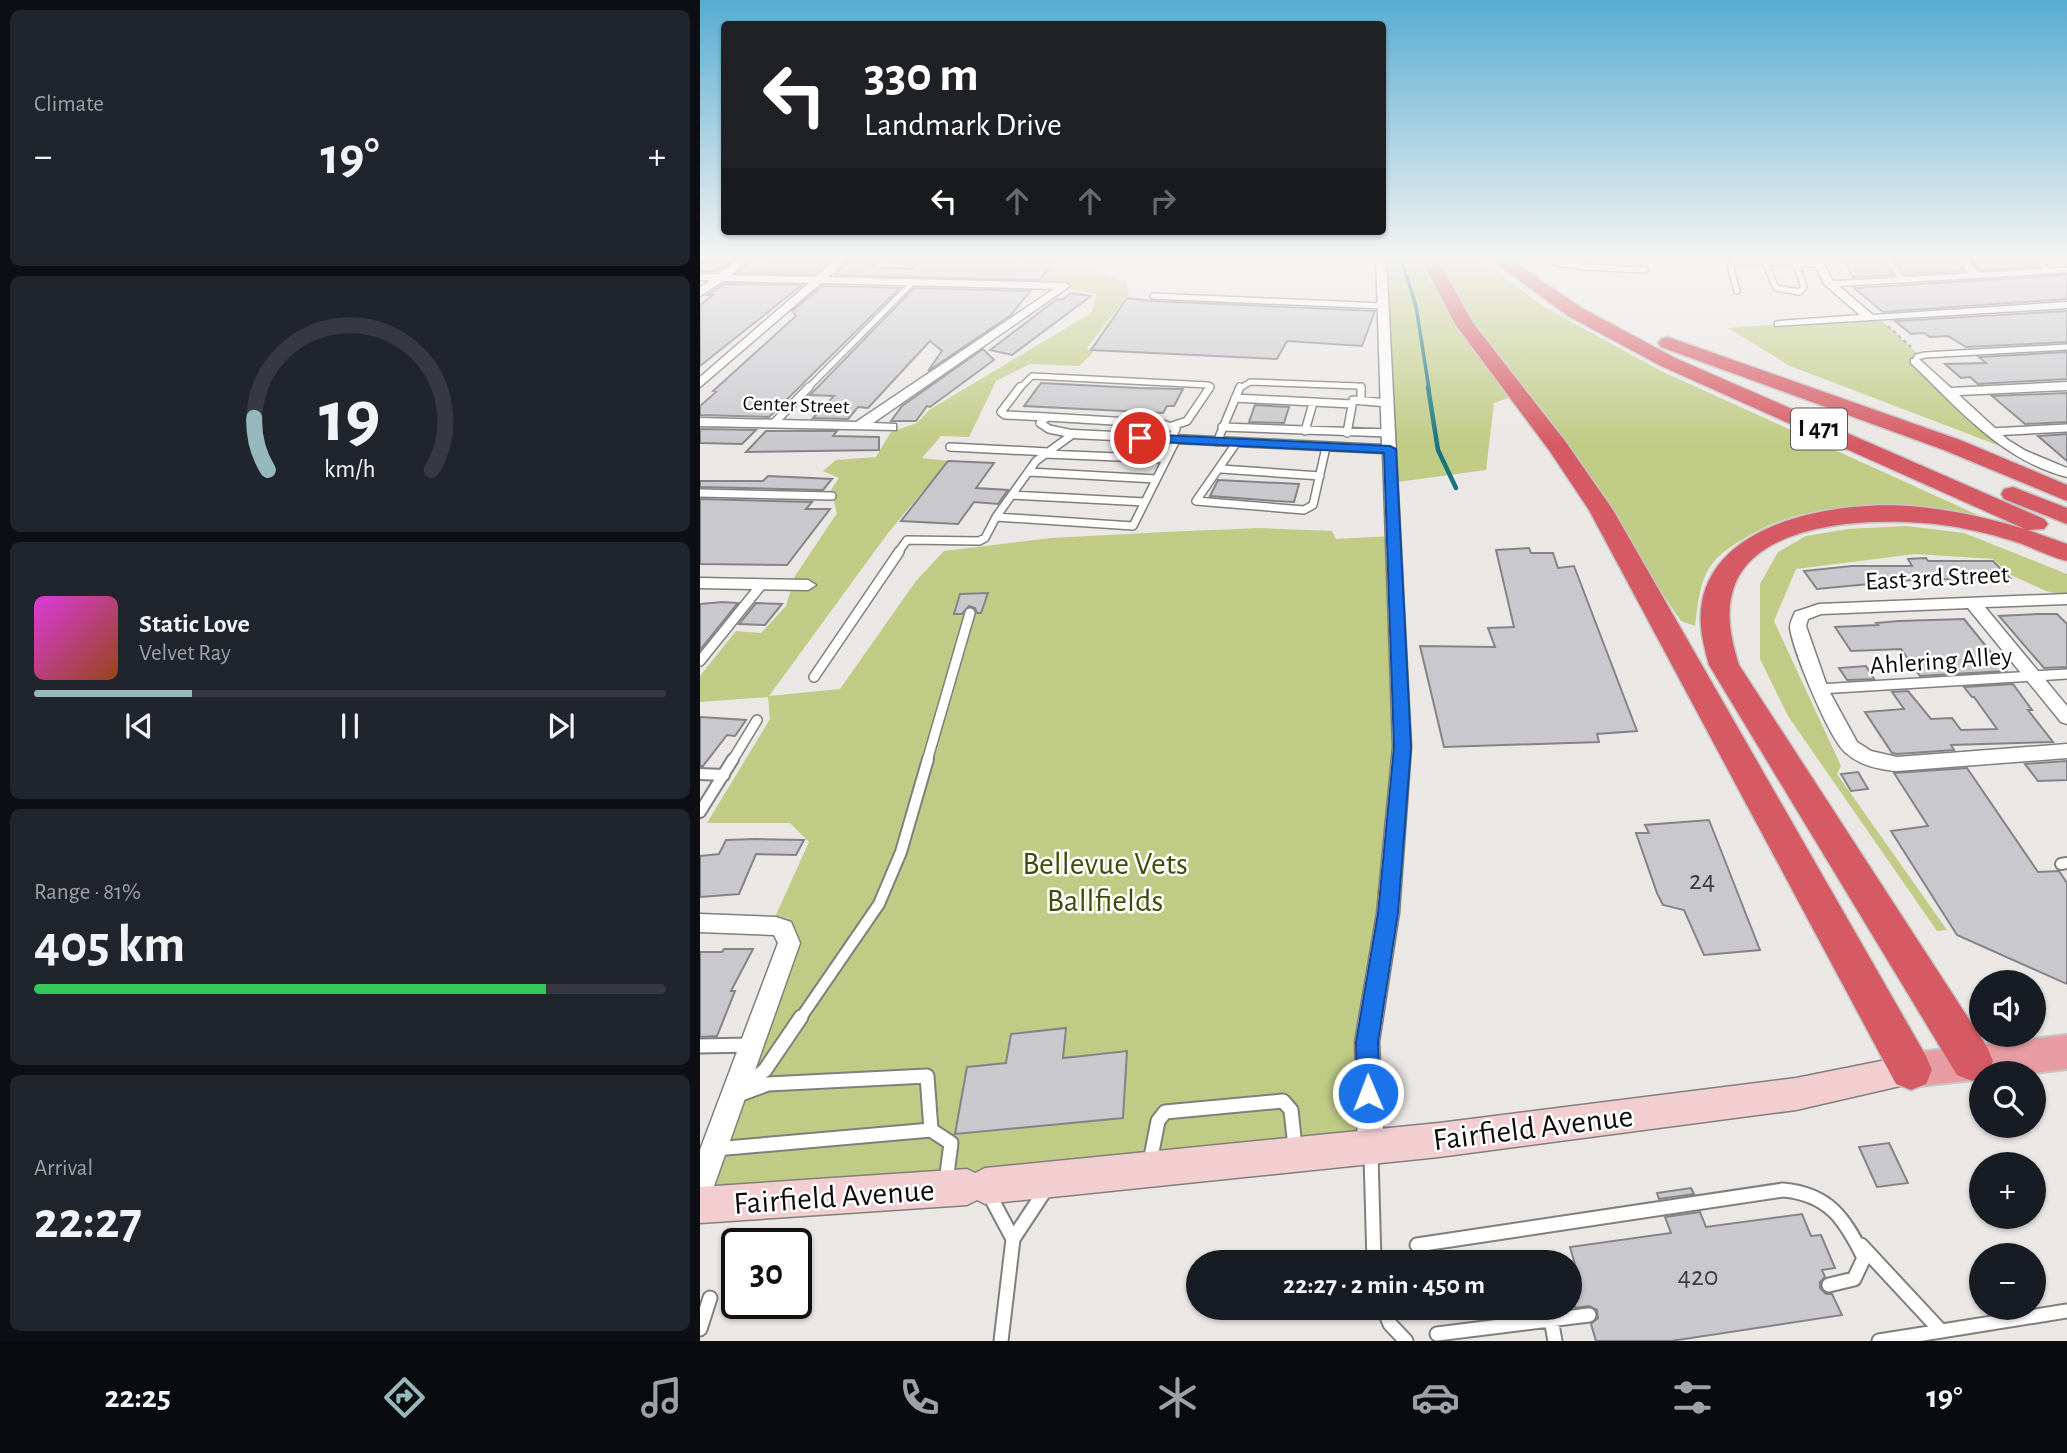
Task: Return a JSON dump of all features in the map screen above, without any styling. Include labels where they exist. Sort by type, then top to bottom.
[{"type":"highway","points":[[1462,319],[1543,426],[1601,510],[1911,1070]]},
{"type":"highway","name":"I 471","points":[[1601,319],[1668,362],[2067,538]]},
{"type":"highway","name":"I 471","points":[[1608,319],[2067,517]]},
{"type":"highway","points":[[1661,341],[1952,445],[2067,494]]},
{"type":"highway","points":[[1972,1061],[1724,665],[1716,643],[1714,604],[1724,575],[1740,556],[1773,534],[1804,523],[1866,513],[1931,516],[1990,527],[2067,553]]},
{"type":"main road","points":[[1972,1061],[2067,1052]]},
{"type":"main road","points":[[1911,1070],[1969,1061]]},
{"type":"main road","name":"Fairfield Avenue","points":[[700,1205],[966,1187],[1371,1148],[1796,1094],[1911,1070]]},
{"type":"street","points":[[700,383],[774,319]]},
{"type":"street","points":[[859,426],[1017,319]]},
{"type":"street","points":[[1371,1148],[1367,1042],[1388,913],[1402,747],[1385,319]]},
{"type":"street","points":[[1779,324],[1861,319]]},
{"type":"street","points":[[1917,358],[1947,392],[1991,432],[2021,454],[2067,473]]},
{"type":"street","points":[[1947,392],[2067,386]]},
{"type":"street","name":"Center Street","points":[[700,422],[891,427]]},
{"type":"street","points":[[1073,434],[1173,435],[1217,442],[1326,447],[1390,441]]},
{"type":"street","points":[[700,583],[808,585]]},
{"type":"street","name":"East 3rd Street","points":[[1819,690],[1798,626],[1801,616],[1810,611],[1971,601],[2067,599]]},
{"type":"street","points":[[1971,601],[2067,718]]},
{"type":"street","points":[[1819,690],[1850,747],[1864,756],[1884,763],[2067,751]]},
{"type":"street","points":[[700,923],[776,926],[783,929],[789,943],[700,1186]]},
{"type":"lane","points":[[774,423],[877,319]]},
{"type":"lane","points":[[1917,358],[2067,347]]},
{"type":"lane","points":[[996,517],[1133,526],[1166,459],[1173,435],[1187,421],[1210,387],[1206,384],[1032,376],[1027,378],[1001,412],[1005,415],[1047,417],[1173,435]]},
{"type":"lane","points":[[1217,442],[1240,387],[1250,382],[1362,388],[1355,402],[1348,433]]},
{"type":"lane","points":[[1236,397],[1355,402]]},
{"type":"lane","points":[[1236,397],[1313,402],[1388,402]]},
{"type":"lane","points":[[1305,431],[1313,402]]},
{"type":"lane","points":[[1047,417],[1040,423],[1049,429],[1073,434]]},
{"type":"lane","points":[[1222,427],[1348,433],[1390,441]]},
{"type":"lane","points":[[1991,432],[2067,428]]},
{"type":"lane","points":[[814,677],[907,540],[979,541],[985,538],[996,517],[1028,472],[1046,453],[1073,434]]},
{"type":"lane","points":[[1237,442],[1221,470],[1210,479],[1196,501],[1304,510],[1313,505],[1326,447]]},
{"type":"lane","points":[[950,447],[1166,459]]},
{"type":"lane","points":[[1221,470],[1320,476]]},
{"type":"lane","points":[[1028,472],[1156,479]]},
{"type":"lane","points":[[700,493],[832,496]]},
{"type":"lane","points":[[1012,495],[1144,502]]},
{"type":"lane","points":[[700,661],[762,584]]},
{"type":"lane","points":[[733,1096],[765,1070],[879,904],[901,852],[970,613]]},
{"type":"lane","name":"Ahlering Alley","points":[[1819,690],[2067,674]]},
{"type":"lane","points":[[700,812],[757,720]]},
{"type":"lane","points":[[700,774],[724,775]]},
{"type":"lane","points":[[700,1046],[751,1045]]},
{"type":"lane","points":[[733,1096],[768,1084],[927,1076],[931,1130]]},
{"type":"lane","points":[[1149,1170],[1158,1121],[1165,1112],[1283,1101],[1291,1110],[1296,1156]]},
{"type":"lane","points":[[713,1150],[931,1130],[951,1143],[966,1187],[1013,1239]]},
{"type":"lane","points":[[1371,1148],[1374,1250]]},
{"type":"lane","points":[[1001,1341],[1013,1239],[1052,1179]]},
{"type":"lane","points":[[1417,1245],[1783,1190],[1803,1190],[1824,1201],[1849,1227],[1864,1258],[1854,1279],[1829,1285]]},
{"type":"lane","points":[[1855,1238],[1941,1331]]},
{"type":"lane","points":[[700,1329],[710,1298]]},
{"type":"lane","points":[[1879,1341],[2067,1311]]},
{"type":"lane","points":[[1582,1316],[1589,1315]]},
{"type":"lane","points":[[1388,1320],[1406,1341]]},
{"type":"lane","points":[[1437,1334],[1543,1320]]},
{"type":"lane","points":[[1551,1320],[1555,1341]]},
{"type":"path","points":[[1873,319],[1881,320],[1917,358]]},
{"type":"green space","name":"Bellevue Vets Ballfields","points":[[1082,319],[1110,319],[1087,348],[1094,352],[1079,366],[1030,364],[996,381],[969,437],[941,436],[922,458],[948,461],[888,533],[769,696],[840,689],[916,581],[944,551],[1051,538],[1259,528],[1332,531],[1336,539],[1392,536],[1402,708],[1371,1148],[700,1205],[700,1186],[785,922],[775,917],[809,842],[790,823],[707,823],[770,719],[768,697],[700,702],[700,676],[736,631],[761,633],[786,606],[795,576],[837,513],[831,490],[839,478],[823,471],[836,460],[876,457],[891,432],[917,423],[929,410]]},
{"type":"green space","points":[[1383,319],[1566,319],[1661,371],[2002,526],[1939,515],[1874,508],[1811,513],[1780,521],[1740,541],[1715,560],[1702,586],[1695,626],[1681,621],[1524,392],[1494,403],[1486,470],[1390,483]]},
{"type":"green space","points":[[1861,319],[1881,320],[1920,356],[1916,358],[2021,454],[1790,366],[1728,328]]},
{"type":"green space","points":[[1906,526],[1964,533],[2067,574],[2067,596],[2046,591],[2011,575],[1993,559],[1915,554],[1796,569],[1774,621],[1841,766],[1837,774],[1947,930],[1937,931],[1788,716],[1760,659],[1760,584],[1778,552],[1806,536],[1848,529]]},
{"type":"building","points":[[700,319],[760,319],[700,366]]},
{"type":"building","points":[[793,319],[869,319],[769,417],[700,415],[700,406],[716,392],[713,391]]},
{"type":"building","points":[[884,319],[1006,319],[928,371],[942,351],[930,341],[868,408],[858,407],[848,419],[813,418],[834,396],[810,395]]},
{"type":"building","points":[[1031,319],[1061,319],[1012,355],[990,350]]},
{"type":"building","points":[[1113,319],[1372,319],[1362,346],[1287,341],[1277,359],[1091,350]]},
{"type":"building","points":[[2067,319],[2067,342],[1966,347],[1948,336],[1911,334],[1895,321]]},
{"type":"building","points":[[983,349],[994,360],[930,407],[927,406],[916,421],[891,421],[902,406]]},
{"type":"building","points":[[2067,352],[2067,379],[1978,384],[1970,377],[1961,378],[1945,364],[1986,363],[1979,357]]},
{"type":"building","points":[[1041,383],[1183,389],[1174,406],[1167,406],[1163,413],[1024,406]]},
{"type":"building","points":[[2067,393],[2067,422],[2025,424],[1992,396]]},
{"type":"building","points":[[1255,405],[1289,407],[1284,423],[1249,422]]},
{"type":"building","points":[[700,429],[756,430],[742,444],[700,443]]},
{"type":"building","points":[[766,431],[837,431],[833,436],[879,437],[879,450],[746,452]]},
{"type":"building","points":[[2067,434],[2067,461],[2038,436]]},
{"type":"building","points":[[948,461],[994,463],[976,488],[1008,490],[998,504],[974,502],[958,524],[901,521]]},
{"type":"building","points":[[768,476],[832,479],[823,490],[700,487],[700,481],[763,481]]},
{"type":"building","points":[[1218,480],[1299,484],[1294,502],[1210,496]]},
{"type":"building","points":[[700,499],[812,502],[806,509],[830,509],[787,565],[700,564]]},
{"type":"building","points":[[1529,548],[1531,553],[1553,553],[1558,568],[1574,566],[1637,731],[1597,734],[1599,742],[1444,747],[1420,646],[1495,647],[1488,628],[1514,627],[1496,550]]},
{"type":"building","points":[[1926,558],[1928,561],[1993,561],[2010,578],[1912,580],[1817,589],[1804,571],[1852,566],[1912,566],[1908,559]]},
{"type":"building","points":[[988,593],[981,613],[969,606],[962,614],[954,614],[960,594]]},
{"type":"building","points":[[738,603],[700,650],[700,604]]},
{"type":"building","points":[[756,603],[782,604],[765,625],[739,624]]},
{"type":"building","points":[[2057,614],[2067,624],[2067,667],[2044,668],[1999,616]]},
{"type":"building","points":[[1964,619],[2006,671],[1920,676],[1901,649],[1851,651],[1835,627],[1899,621]]},
{"type":"building","points":[[1866,666],[1874,679],[1847,680],[1839,668]]},
{"type":"building","points":[[2013,684],[2032,710],[2028,710],[2053,742],[1951,745],[1954,750],[1897,754],[1892,753],[1865,712],[1904,709],[1892,692],[1908,691],[1931,719],[1952,718],[1961,730],[1997,729],[1964,687]]},
{"type":"building","points":[[700,717],[746,720],[735,736],[727,735],[703,766],[700,766]]},
{"type":"building","points":[[2067,761],[2067,780],[2038,781],[2025,764]]},
{"type":"building","points":[[1967,768],[2038,872],[2059,871],[2067,883],[2067,984],[2046,975],[2046,970],[2036,970],[1957,935],[1891,831],[1928,826],[1894,773]]},
{"type":"building","points":[[1858,772],[1868,789],[1851,791],[1841,774]]},
{"type":"building","points":[[1709,820],[1760,950],[1704,955],[1684,910],[1663,905],[1657,893],[1636,833],[1649,833],[1645,825]]},
{"type":"building","points":[[726,840],[804,840],[796,855],[756,854],[739,894],[700,897],[700,856],[719,854]]},
{"type":"building","points":[[724,949],[753,949],[731,991],[735,991],[717,1036],[700,1037],[700,952],[722,952]]},
{"type":"building","points":[[1066,1028],[1063,1058],[1127,1051],[1123,1118],[955,1134],[967,1067],[1006,1063],[1011,1034]]},
{"type":"building","points":[[1889,1143],[1908,1183],[1877,1187],[1859,1147]]},
{"type":"building","points":[[1691,1188],[1694,1194],[1659,1199],[1657,1193]]},
{"type":"building","points":[[1700,1212],[1706,1227],[1802,1214],[1811,1236],[1821,1235],[1835,1268],[1822,1270],[1825,1277],[1820,1282],[1820,1288],[1826,1294],[1832,1294],[1842,1315],[1671,1341],[1596,1341],[1591,1324],[1598,1318],[1597,1310],[1589,1306],[1582,1307],[1582,1250],[1571,1250],[1570,1247],[1671,1233],[1665,1217]]},
{"type":"waterway","points":[[1418,319],[1429,389]]},
{"type":"waterway","points":[[1428,387],[1438,450],[1456,488]]},
{"type":"route","points":[[1140,438],[1390,449],[1390,500],[1402,708],[1402,767],[1388,913],[1367,1042],[1368,1093]]}]
